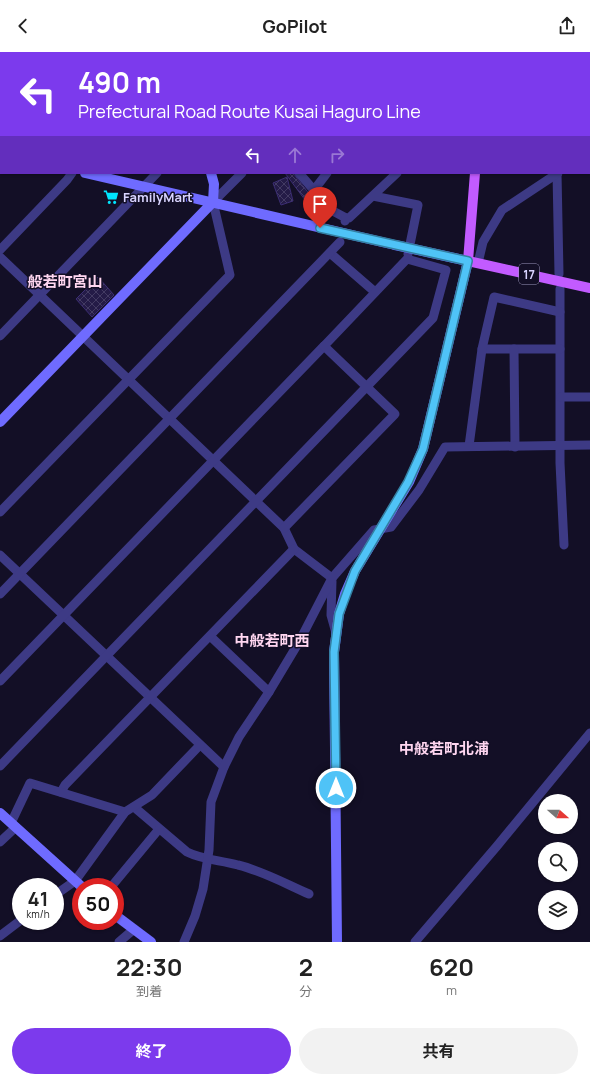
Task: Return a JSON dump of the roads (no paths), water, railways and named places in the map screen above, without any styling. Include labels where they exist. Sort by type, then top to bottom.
[{"type":"main road","points":[[90,174],[473,262]]},
{"type":"main road","points":[[0,422],[214,202],[214,184],[211,174]]},
{"type":"main road","points":[[337,942],[336,633],[339,614],[347,588],[355,571],[408,482],[423,449],[473,262],[474,174]]},
{"type":"main road","name":"17","points":[[473,262],[590,288]]},
{"type":"main road","points":[[0,812],[72,878]]},
{"type":"main road","points":[[124,922],[151,942]]},
{"type":"street","points":[[0,250],[71,174]]},
{"type":"street","points":[[0,336],[156,174]]},
{"type":"street","points":[[0,512],[128,378],[230,275],[214,202],[241,174]]},
{"type":"street","points":[[300,174],[331,210],[346,220],[396,174]]},
{"type":"street","points":[[314,190],[326,174]]},
{"type":"street","points":[[473,262],[502,210],[556,174]]},
{"type":"street","points":[[557,174],[559,274]]},
{"type":"street","points":[[0,680],[407,260],[418,205],[373,196]]},
{"type":"street","points":[[0,594],[340,242]]},
{"type":"street","points":[[330,253],[375,292]]},
{"type":"street","points":[[0,257],[284,528],[294,549],[332,578]]},
{"type":"street","points":[[0,766],[433,318],[446,270],[407,260]]},
{"type":"street","points":[[560,289],[560,446],[564,545]]},
{"type":"street","points":[[469,446],[482,349],[494,297],[560,312]]},
{"type":"street","points":[[284,528],[395,414],[324,346]]},
{"type":"street","points":[[482,349],[560,349]]},
{"type":"street","points":[[514,349],[515,447]]},
{"type":"street","points":[[561,397],[590,397]]},
{"type":"street","points":[[184,942],[195,916],[203,889],[207,859],[211,802],[224,767],[239,737],[269,692],[299,642],[332,578],[374,530],[391,527],[408,507],[445,447],[590,445]]},
{"type":"street","points":[[61,792],[65,785],[294,549]]},
{"type":"street","points":[[0,555],[149,698],[224,767]]},
{"type":"street","points":[[332,578],[331,614],[336,633]]},
{"type":"street","points":[[210,636],[269,692]]},
{"type":"street","points":[[415,942],[498,846],[590,733]]},
{"type":"street","points":[[83,878],[125,812],[152,795],[200,745]]},
{"type":"street","points":[[0,842],[14,825],[30,783],[125,812]]},
{"type":"street","points":[[134,807],[158,829],[187,852],[207,859],[237,864],[258,871],[309,894]]},
{"type":"street","points":[[118,878],[158,829]]},
{"type":"street","points":[[7,942],[0,937],[12,927]]},
{"type":"street","points":[[119,942],[133,930]]},
{"type":"place","name":"FamilyMart","points":[[111,197]]},
{"type":"district","name":"般若町宮山","points":[[65,281]]},
{"type":"district","name":"中般若町西","points":[[272,640]]},
{"type":"district","name":"中般若町北浦","points":[[444,748]]}]
